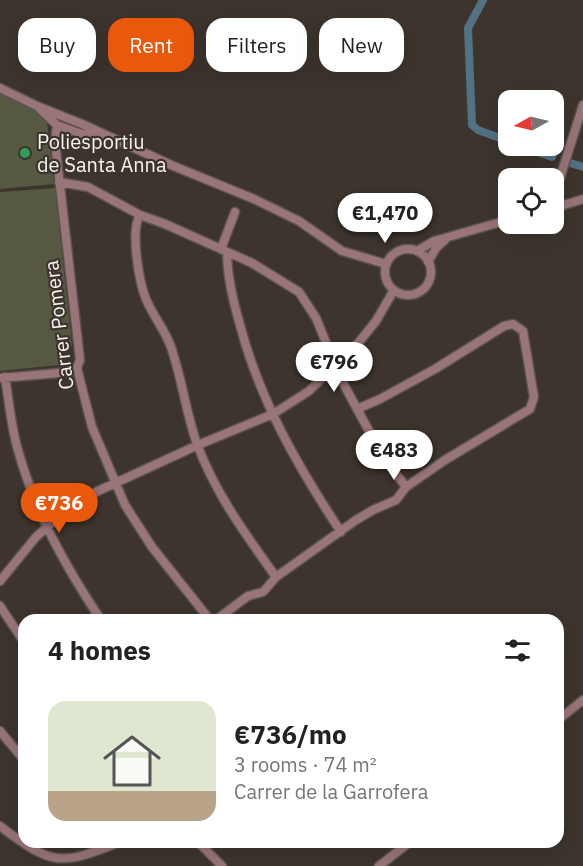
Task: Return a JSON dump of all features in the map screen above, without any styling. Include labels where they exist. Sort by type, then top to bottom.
[{"type":"street","points":[[0,88],[254,199],[299,221],[342,251],[386,264]]},
{"type":"street","points":[[563,168],[583,105]]},
{"type":"street","points":[[37,106],[57,125],[82,134],[110,138]]},
{"type":"street","points":[[57,125],[65,122],[82,124]]},
{"type":"street","name":"Carrer Pomera","points":[[57,125],[55,142],[80,360],[77,368],[92,427],[125,505],[152,547],[205,614]]},
{"type":"street","points":[[59,182],[88,187],[140,215],[224,251],[281,279],[299,292],[316,318],[357,409],[384,458],[406,487]]},
{"type":"street","points":[[564,205],[583,200]]},
{"type":"street","points":[[236,213],[224,251],[247,353],[294,457],[341,532]]},
{"type":"street","points":[[140,215],[136,221],[135,232],[142,287],[146,300],[171,346],[189,421],[198,445],[221,494],[276,577]]},
{"type":"street","points":[[417,250],[428,262],[430,277],[422,290],[408,295],[394,290],[386,278],[386,264],[395,252],[417,250],[434,241],[498,223]]},
{"type":"street","points":[[428,262],[436,248],[448,237]]},
{"type":"street","points":[[0,581],[36,537],[63,513],[115,483],[273,414],[309,391],[336,366],[376,321],[394,290]]},
{"type":"street","points":[[224,614],[248,596],[266,590],[276,577],[373,510],[396,500],[406,487],[452,456],[530,409],[533,402],[524,335],[520,327],[513,324],[504,326],[435,369],[357,409]]},
{"type":"street","points":[[77,368],[70,372],[2,378],[17,449],[37,508],[73,577],[97,614]]},
{"type":"street","points":[[0,606],[18,633]]},
{"type":"street","points":[[564,715],[583,700]]},
{"type":"street","points":[[0,731],[18,753]]},
{"type":"street","points":[[0,826],[18,840]]},
{"type":"street","points":[[29,848],[43,856],[61,859],[85,856],[105,848]]},
{"type":"street","points":[[204,848],[222,866]]},
{"type":"street","points":[[382,865],[403,848]]},
{"type":"green space","name":"Poliesportiu de Santa Anna","points":[[0,93],[37,111],[47,122],[54,184],[0,189]]},
{"type":"green space","points":[[55,188],[72,346],[64,347],[59,365],[0,371],[0,192]]},
{"type":"waterway","points":[[483,0],[468,28],[472,125],[478,130],[498,137]]},
{"type":"waterway","points":[[570,163],[583,167]]},
{"type":"place","name":"Poliesportiu de Santa Anna","points":[[25,153]]}]
